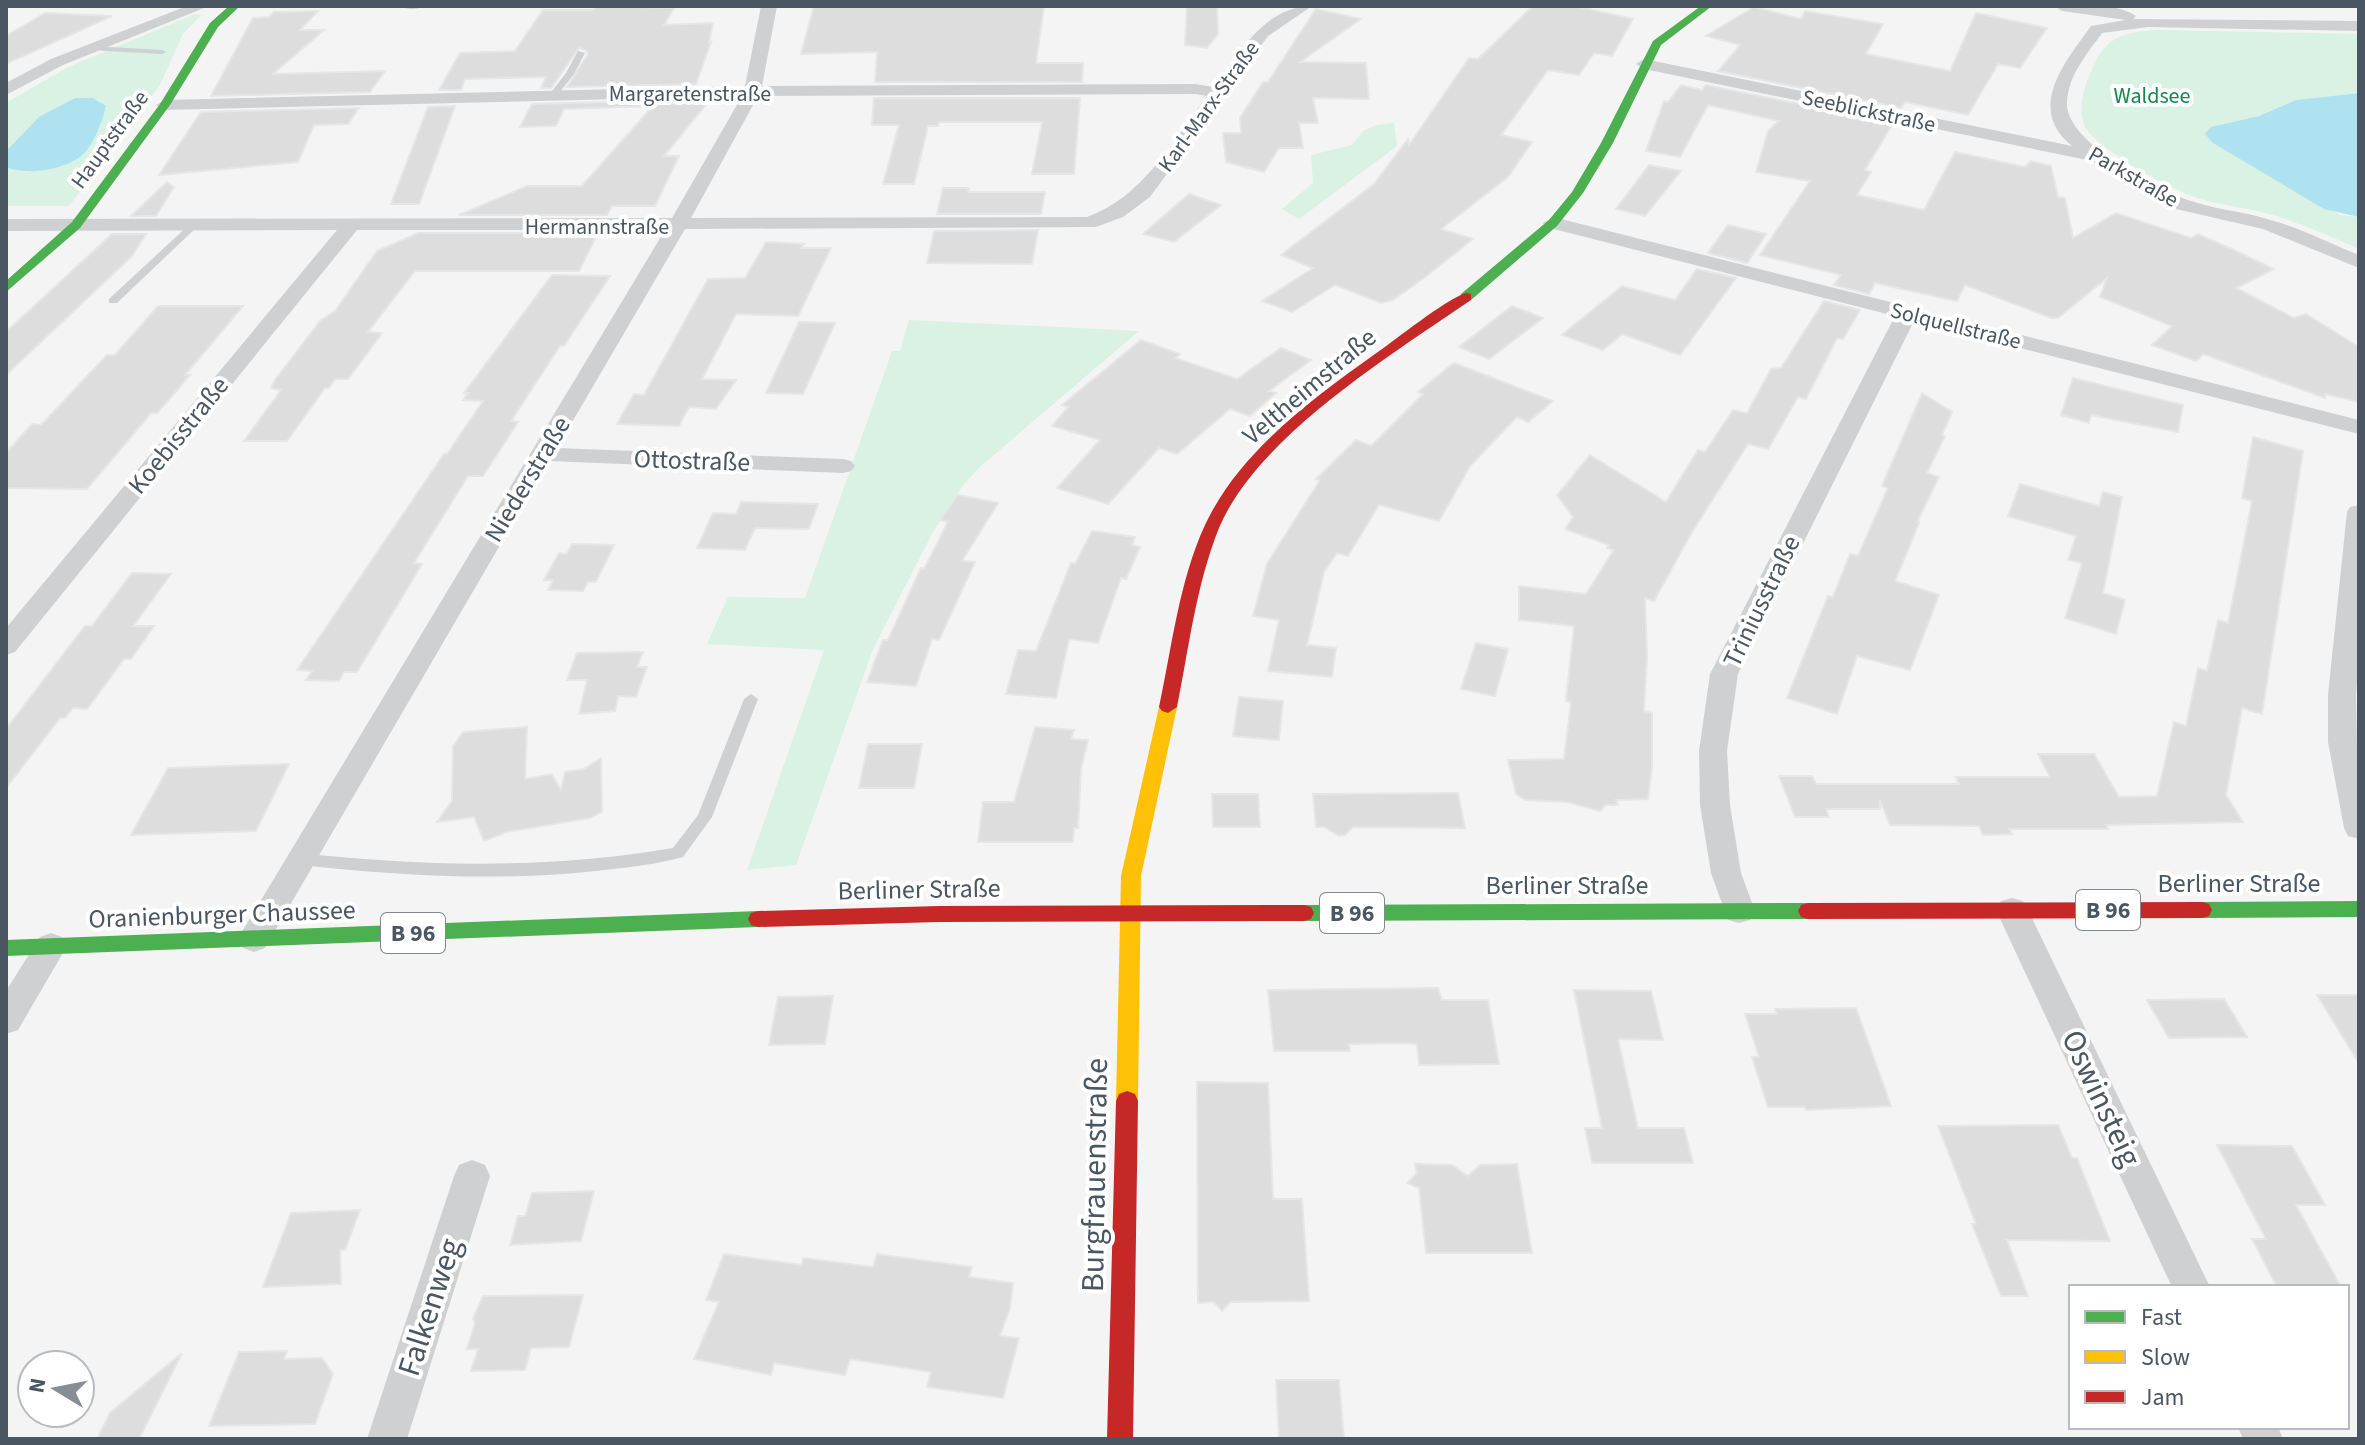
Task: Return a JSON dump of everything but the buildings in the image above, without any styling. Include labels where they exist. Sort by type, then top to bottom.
[{"type":"street","points":[[6,90],[57,62],[201,6]]},
{"type":"street","name":"Hauptstraße","points":[[6,288],[76,225],[165,105],[214,25],[235,6]]},
{"type":"street","name":"Niederstraße","points":[[254,939],[721,152],[752,92],[769,6]]},
{"type":"street","name":"Karl-Marx-Straße","points":[[1116,213],[1143,193],[1262,33],[1304,6]]},
{"type":"street","name":"Veltheimstraße","points":[[1129,912],[1131,876],[1139,832],[1182,640],[1202,558],[1221,508],[1268,450],[1342,385],[1479,287],[1553,223],[1577,193],[1607,143],[1657,43],[1707,6]]},
{"type":"street","points":[[2065,6],[2097,29],[2148,22]]},
{"type":"street","points":[[2065,6],[2148,22],[2359,26]]},
{"type":"street","points":[[2229,6],[2253,26]]},
{"type":"street","name":"Parkstraße","points":[[2097,29],[2068,69],[2058,105],[2064,125],[2074,139],[2094,156],[2183,205],[2269,225],[2359,262]]},
{"type":"street","name":"Seeblickstraße","points":[[1644,64],[2094,156]]},
{"type":"street","name":"Margaretenstraße","points":[[165,105],[752,92],[1179,89],[1216,92]]},
{"type":"street","name":"Hermannstraße","points":[[6,225],[1061,225],[1089,223],[1116,213]]},
{"type":"street","name":"Solquellstraße","points":[[1553,223],[2359,427]]},
{"type":"street","name":"Koebisstraße","points":[[6,646],[351,225]]},
{"type":"street","name":"Triniusstraße","points":[[1739,911],[1726,873],[1715,805],[1713,751],[1724,674],[1907,313]]},
{"type":"street","name":"Ottostraße","points":[[541,454],[843,466]]},
{"type":"street","points":[[2359,512],[2342,695],[2342,742],[2359,828]]},
{"type":"street","name":"Berliner Straße","points":[[775,918],[1129,912],[2359,909]]},
{"type":"street","name":"Oswinsteig","points":[[2012,910],[2190,1285]]},
{"type":"street","name":"Burgfrauenstraße","points":[[1120,1439],[1129,912]]},
{"type":"street","name":"Oranienburger Chaussee","points":[[6,948],[775,918]]},
{"type":"street","points":[[6,1020],[51,946]]},
{"type":"street","name":"Falkenweg","points":[[387,1439],[472,1176]]},
{"type":"lane","points":[[405,6],[420,6]]},
{"type":"lane","points":[[92,48],[162,52]]},
{"type":"lane","points":[[553,95],[570,74],[581,53]]},
{"type":"lane","points":[[113,301],[194,225]]},
{"type":"lane","points":[[301,859],[446,873],[627,863],[678,853],[705,817],[751,699]]},
{"type":"green space","points":[[195,14],[201,15],[183,34],[160,85],[69,206],[6,206],[6,167],[34,171],[81,156],[100,101],[92,98],[39,117],[6,151],[6,103],[68,67]]},
{"type":"green space","name":"Waldsee","points":[[2159,30],[2359,34],[2359,93],[2296,100],[2259,116],[2211,127],[2340,215],[2359,217],[2359,249],[2273,215],[2189,195],[2136,168],[2090,133],[2082,116],[2082,99],[2102,51],[2123,36]]},
{"type":"green space","points":[[1394,123],[1397,146],[1299,219],[1282,209],[1313,183],[1311,155],[1352,145],[1363,131],[1376,125]]},
{"type":"green space","points":[[909,320],[1139,331],[964,484],[934,530],[873,649],[796,865],[747,870],[824,650],[707,644],[728,597],[805,598],[892,351],[900,351]]},
{"type":"water","name":"Waldsee","points":[[2359,93],[2359,217],[2324,209],[2213,143],[2205,134],[2211,127],[2259,116],[2296,100]]},
{"type":"water","points":[[75,98],[93,98],[106,106],[97,133],[80,157],[44,170],[23,171],[6,167],[6,151],[39,117]]},
{"type":"traffic: fast","points":[[6,288],[76,225],[165,105],[214,25],[235,6]]},
{"type":"traffic: fast","points":[[1466,297],[1553,223],[1577,193],[1607,143],[1657,43],[1707,6]]},
{"type":"traffic: fast","points":[[2202,910],[2359,909]]},
{"type":"traffic: fast","points":[[1304,913],[1808,911]]},
{"type":"traffic: fast","points":[[6,948],[758,919]]},
{"type":"traffic: slow","points":[[1127,1101],[1131,876],[1168,707]]},
{"type":"traffic: jam","points":[[1168,707],[1203,550],[1222,507],[1270,447],[1300,419],[1367,366],[1466,297]]},
{"type":"traffic: jam","points":[[1808,911],[2202,910]]},
{"type":"traffic: jam","points":[[758,919],[939,914],[1304,913]]},
{"type":"traffic: jam","points":[[1120,1439],[1127,1101]]}]
